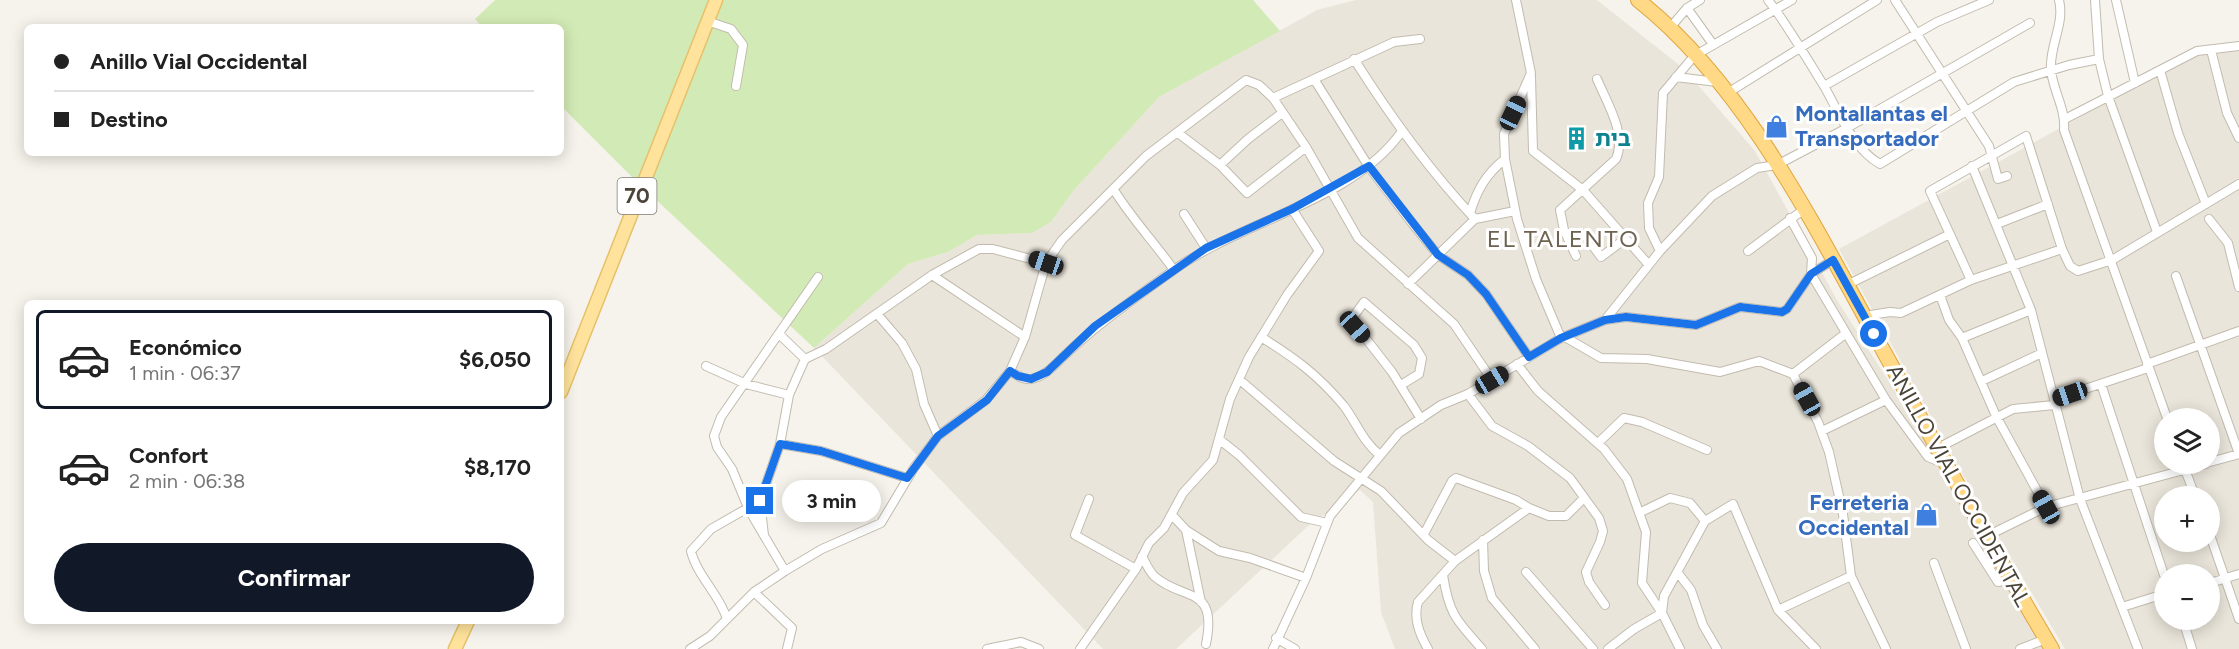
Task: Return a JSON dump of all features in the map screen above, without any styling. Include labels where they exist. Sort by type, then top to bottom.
[{"type":"highway","name":"ANILLO VIAL OCCIDENTAL","points":[[1638,0],[1669,29],[1717,82],[1777,165],[2049,644]]},
{"type":"main road","name":"70","points":[[564,384],[716,0]]},
{"type":"main road","points":[[455,649],[467,624]]},
{"type":"street","points":[[1516,0],[1531,73],[1533,151],[1583,190],[1649,265]]},
{"type":"street","points":[[1669,29],[1687,8],[1700,0]]},
{"type":"street","points":[[1768,0],[1824,86],[1847,128],[1871,159],[1880,164],[2014,82],[2051,70],[2099,59]]},
{"type":"street","points":[[1660,250],[1649,228],[1648,202],[1659,177],[1663,93],[1694,56],[1712,43],[1792,0]]},
{"type":"street","points":[[1726,94],[1798,47],[1877,0]]},
{"type":"street","points":[[1895,0],[1989,146],[1998,179],[2007,176]]},
{"type":"street","points":[[1824,86],[1918,33],[1989,0]]},
{"type":"street","points":[[2060,0],[2060,23],[2054,38],[2051,70],[2065,119],[2064,130],[2163,408]]},
{"type":"street","points":[[2095,0],[2099,59],[2108,96],[2157,232]]},
{"type":"street","points":[[2116,0],[2135,83]]},
{"type":"street","points":[[1687,8],[1712,43]]},
{"type":"street","points":[[707,21],[731,29],[743,45],[736,86]]},
{"type":"street","points":[[1605,320],[1660,250],[1712,196],[1757,168],[1777,165],[1847,128],[2030,22]]},
{"type":"street","points":[[1273,98],[1394,42],[1420,39]]},
{"type":"street","points":[[2065,119],[2197,51],[2239,46]]},
{"type":"street","points":[[2211,50],[2227,113],[2239,138]]},
{"type":"street","points":[[1353,59],[1402,131],[1444,186],[1472,216]]},
{"type":"street","points":[[2160,70],[2178,133],[2206,204]]},
{"type":"street","points":[[1531,73],[1504,134],[1505,159],[1515,211],[1536,279],[1563,337],[1601,358],[1647,359],[1720,372],[1758,361],[1793,374],[1822,431],[1843,514],[1851,576],[1886,649]]},
{"type":"street","points":[[1676,77],[1717,82]]},
{"type":"street","points":[[1314,79],[1369,166],[1438,255],[1468,275],[1486,294],[1529,357]]},
{"type":"street","points":[[1576,256],[1560,210],[1616,159],[1620,149],[1620,135],[1597,79]]},
{"type":"street","points":[[690,649],[710,636],[754,592],[785,571],[822,549],[881,523],[907,478],[938,436],[987,400],[1010,371],[1025,337],[1046,263],[1062,240],[1146,156],[1207,113],[1233,88],[1246,80],[1259,85],[1273,98],[1331,188],[1358,238],[1454,324],[1492,380]]},
{"type":"street","points":[[1220,165],[1248,139],[1282,113]]},
{"type":"street","points":[[1010,371],[1018,376],[1031,379],[1047,372],[1095,326],[1206,248],[1292,209],[1369,166],[1389,150],[1402,131]]},
{"type":"street","points":[[1178,133],[1220,165],[1247,193],[1306,147]]},
{"type":"street","points":[[1971,280],[1930,190],[1990,154],[2026,136],[2062,249],[2070,266],[2078,271],[2112,260],[2239,184]]},
{"type":"street","points":[[1408,284],[1438,255],[1472,216],[1479,187],[1491,170],[1505,159]]},
{"type":"street","points":[[1971,166],[2031,310],[2080,499],[2138,649]]},
{"type":"street","points":[[1114,190],[1137,225],[1146,232],[1174,270]]},
{"type":"street","points":[[1996,224],[2048,204]]},
{"type":"street","points":[[1080,649],[1172,515],[1183,493],[1213,460],[1230,399],[1261,337],[1287,295],[1319,251],[1292,209]]},
{"type":"street","points":[[1748,251],[1803,210]]},
{"type":"street","points":[[1472,216],[1515,211]]},
{"type":"street","points":[[1184,214],[1206,248]]},
{"type":"street","points":[[1790,218],[1812,258],[1811,274],[1886,400],[1928,457],[1947,465]]},
{"type":"street","points":[[2209,219],[2228,243],[2239,287]]},
{"type":"street","points":[[1570,242],[1584,234],[1601,256],[1625,238]]},
{"type":"street","points":[[1847,285],[1950,234]]},
{"type":"street","points":[[764,535],[760,501],[780,444],[789,395],[805,359],[826,349],[878,315],[932,275],[979,249],[993,249],[1046,263]]},
{"type":"street","points":[[1864,316],[1901,313],[1971,280],[2013,268],[2062,249]]},
{"type":"street","points":[[1273,649],[1276,638],[1306,578],[1327,523],[1399,433],[1441,405],[1468,394],[1563,337],[1605,320],[1626,317],[1696,325],[1740,307],[1782,312],[1787,309],[1811,274],[1833,260]]},
{"type":"street","points":[[932,275],[1025,337]]},
{"type":"street","points":[[2176,276],[2239,454],[2220,460]]},
{"type":"street","points":[[785,571],[749,510],[732,470],[717,447],[714,436],[721,417],[818,277]]},
{"type":"street","points":[[1940,295],[1949,320],[1962,338],[1996,416],[2046,507]]},
{"type":"street","points":[[1401,385],[1419,374],[1422,358],[1414,345],[1364,302],[1353,317],[1353,322],[1401,385],[1421,419]]},
{"type":"street","points":[[1962,338],[2031,310]]},
{"type":"street","points":[[878,315],[902,343],[916,369],[924,404],[938,436]]},
{"type":"street","points":[[1938,448],[2013,409],[2054,402],[2239,331]]},
{"type":"street","points":[[779,334],[805,359]]},
{"type":"street","points":[[1793,374],[1845,334]]},
{"type":"street","points":[[1261,337],[1304,363],[1344,407],[1370,448],[1380,455]]},
{"type":"street","points":[[1982,381],[2042,353]]},
{"type":"street","points":[[1517,364],[1538,391],[1598,443],[1627,479],[1646,532],[1642,583],[1662,613],[1680,649]]},
{"type":"street","points":[[706,366],[746,384],[789,395]]},
{"type":"street","points":[[1240,380],[1334,461],[1381,491],[1455,561]]},
{"type":"street","points":[[2101,384],[2160,564]]},
{"type":"street","points":[[1468,394],[1492,426],[1547,459],[1570,478],[1583,499],[1599,518],[1603,531],[1587,572],[1589,582],[1605,605]]},
{"type":"street","points":[[1822,431],[1886,400]]},
{"type":"street","points":[[1598,443],[1624,418],[1642,422],[1707,450]]},
{"type":"street","points":[[1220,440],[1239,455],[1301,517],[1306,520],[1317,518],[1327,523]]},
{"type":"street","points":[[780,444],[821,451],[907,478]]},
{"type":"street","points":[[1988,536],[2046,507],[2134,484],[2162,474]]},
{"type":"street","points":[[1424,534],[1456,478],[1516,500],[1549,516],[1566,516],[1583,499]]},
{"type":"street","points":[[1639,513],[1671,498],[1690,503],[1705,521]]},
{"type":"street","points":[[1089,499],[1075,535],[1136,569]]},
{"type":"street","points":[[727,619],[724,609],[693,561],[692,551],[711,530],[749,510],[760,501]]},
{"type":"street","points":[[1662,613],[1664,596],[1705,521],[1733,504],[1778,610],[1816,649]]},
{"type":"street","points":[[1428,649],[1418,629],[1415,611],[1418,602],[1455,561],[1529,508]]},
{"type":"street","points":[[1172,515],[1186,530],[1219,551],[1250,558],[1306,578]]},
{"type":"street","points":[[1186,530],[1201,602],[1209,620],[1206,644]]},
{"type":"street","points":[[1483,540],[1484,571],[1492,598],[1535,649]]},
{"type":"street","points":[[1973,543],[1998,582],[2013,579]]},
{"type":"street","points":[[2216,552],[2239,619]]},
{"type":"street","points":[[1142,556],[1154,575],[1187,591],[1201,602]]},
{"type":"street","points":[[1934,563],[1966,649]]},
{"type":"street","points":[[1526,572],[1593,649]]},
{"type":"street","points":[[1678,573],[1690,590],[1703,625],[1717,649]]},
{"type":"street","points":[[2220,580],[2239,574]]},
{"type":"street","points":[[1443,575],[1447,604],[1460,625],[1482,649]]},
{"type":"street","points":[[1778,610],[1851,576]]},
{"type":"street","points":[[754,592],[792,628],[787,649]]},
{"type":"street","points":[[2121,607],[2154,597]]},
{"type":"street","points":[[1608,649],[1634,628],[1662,613]]},
{"type":"street","points":[[2186,630],[2192,649]]},
{"type":"street","points":[[1276,638],[1295,649]]},
{"type":"street","points":[[987,649],[1021,642],[1040,649]]},
{"type":"street","points":[[2020,649],[2049,644]]},
{"type":"shaded area","points":[[1356,0],[1597,0],[1683,68],[1755,151],[1837,300],[1943,467],[2044,649],[1395,649],[1381,612],[1373,502],[1360,490],[1308,526],[1176,649],[1103,649],[814,348],[908,264],[948,252],[977,235],[1032,233],[1051,222],[1074,190],[1159,97],[1317,10]]},
{"type":"shaded area","points":[[2214,44],[2239,47],[2239,649],[2065,649],[1982,509],[1839,249]]},
{"type":"green space","points":[[495,0],[1253,0],[1280,31],[1159,97],[1074,190],[1051,222],[1032,233],[977,235],[948,252],[908,264],[814,348],[633,178],[564,109],[564,24],[479,24],[475,19]]},
{"type":"place","name":"Montallantas el Transportador","points":[[1777,126]]},
{"type":"place","name":"בית","points":[[1577,138]]},
{"type":"place","name":"Ferreteria Occidental","points":[[1927,515]]},
{"type":"district","name":"EL TALENTO","points":[[1563,239]]},
{"type":"route","points":[[760,501],[780,444],[821,451],[907,478],[938,436],[987,400],[1010,371],[1023,378],[1031,379],[1047,372],[1095,326],[1206,248],[1292,209],[1369,166],[1438,255],[1468,275],[1486,294],[1529,357],[1561,338],[1605,320],[1626,317],[1696,325],[1740,307],[1782,312],[1787,309],[1811,274],[1833,260],[1874,334]]}]
